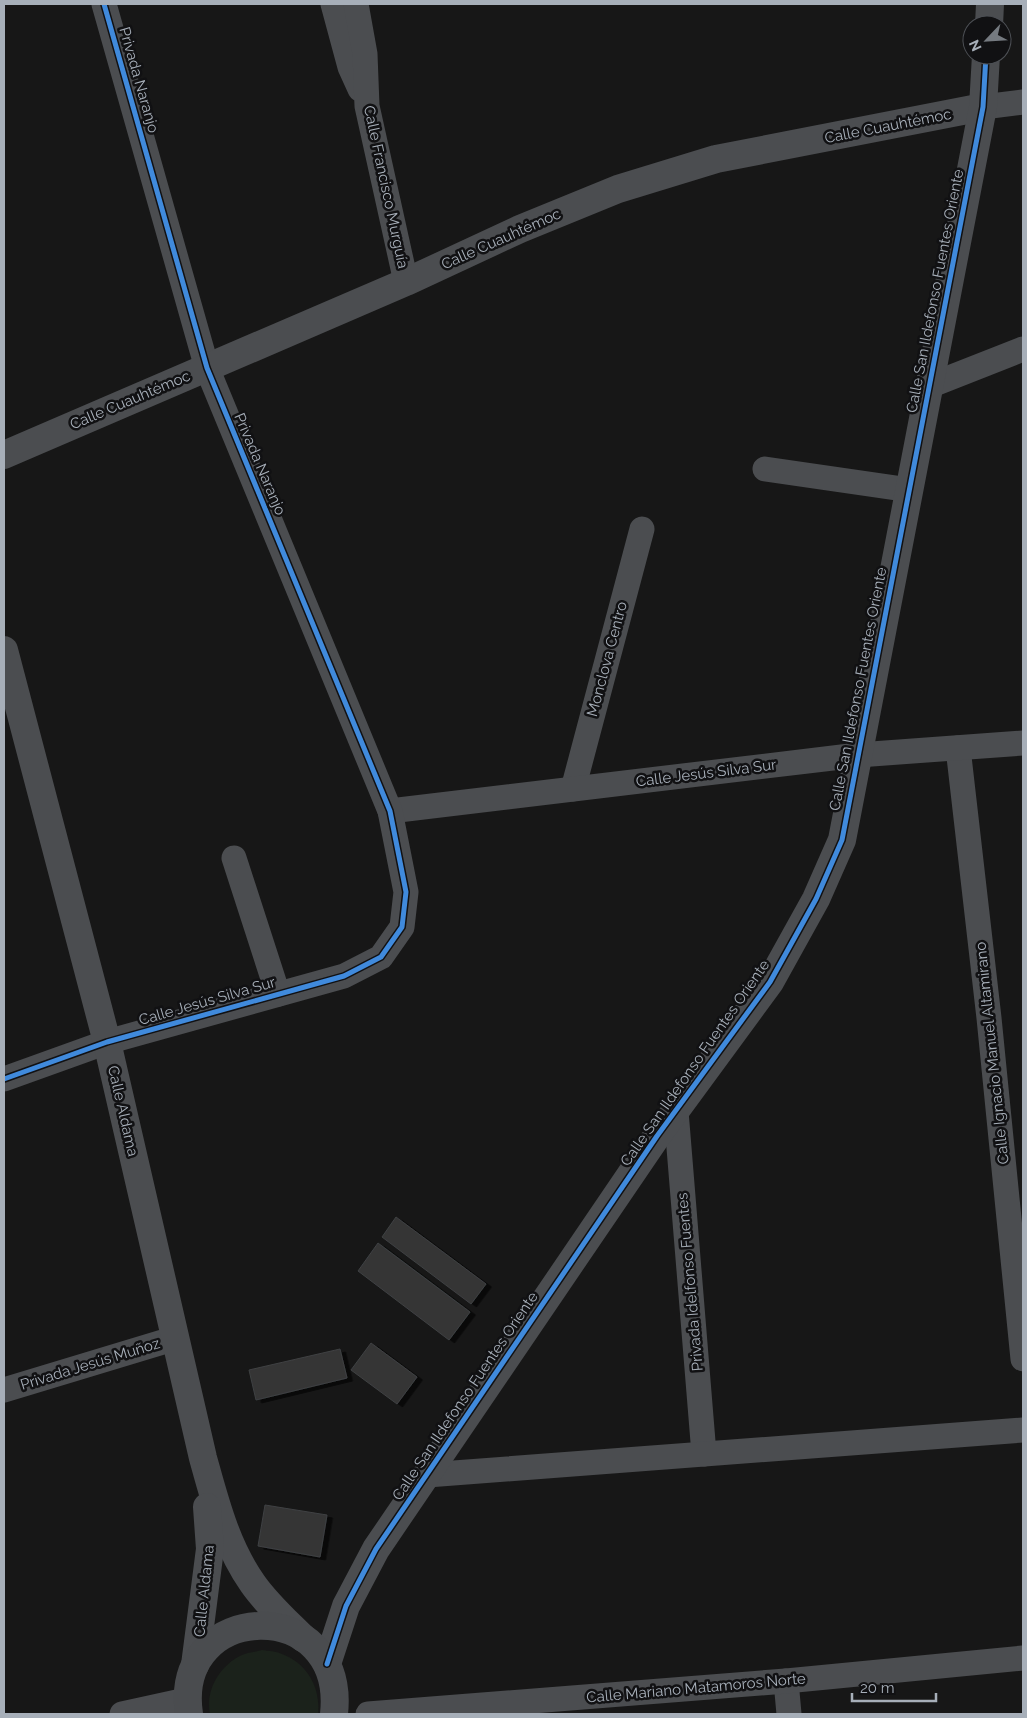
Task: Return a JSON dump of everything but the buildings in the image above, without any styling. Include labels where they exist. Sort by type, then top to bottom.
[{"type":"main road","points":[[188,1707],[189,1682],[195,1665],[205,1650],[218,1638],[234,1630],[251,1625],[287,1629],[303,1638],[316,1650],[327,1664],[333,1682],[334,1714]]},
{"type":"street","name":"Privada Naranjo","points":[[104,4],[206,368],[390,811],[406,892],[402,927]]},
{"type":"street","points":[[332,4],[350,67],[367,106]]},
{"type":"street","name":"Calle Francisco Murguía","points":[[356,4],[365,54],[367,106],[406,282]]},
{"type":"street","name":"Calle San Ildefonso Fuentes Oriente","points":[[327,1664],[346,1606],[376,1549],[657,1136],[770,982],[816,899],[842,840],[983,107],[985,65]]},
{"type":"street","name":"Calle Cuauhtémoc","points":[[4,455],[406,282],[520,229],[618,189],[716,159],[983,107],[1023,102]]},
{"type":"street","points":[[929,386],[1023,348]]},
{"type":"street","points":[[765,469],[910,490]]},
{"type":"street","name":"Monclova Centro","points":[[573,789],[642,529]]},
{"type":"street","name":"Calle Aldama","points":[[4,650],[107,1042],[203,1458],[217,1507],[235,1555],[253,1584],[269,1604],[303,1638]]},
{"type":"street","name":"Calle Jesús Silva Sur","points":[[390,811],[858,755],[1023,743]]},
{"type":"street","name":"Calle Ignacio Manuel Altamirano","points":[[958,748],[988,1008],[1017,1233],[1023,1359]]},
{"type":"street","points":[[234,858],[278,994]]},
{"type":"street","name":"Calle Jesús Silva Sur","points":[[4,1079],[107,1042],[344,976],[381,957],[402,927]]},
{"type":"street","name":"Privada Idelfonso Fuentes","points":[[676,1111],[704,1454]]},
{"type":"street","name":"Privada Jesús Muñoz","points":[[4,1390],[176,1338]]},
{"type":"street","points":[[427,1475],[1023,1430]]},
{"type":"street","name":"Calle Aldama","points":[[195,1665],[210,1549],[203,1458]]},
{"type":"street","name":"Calle Mariano Matamoros Norte","points":[[368,1714],[786,1681],[1023,1658]]},
{"type":"street","points":[[786,1681],[789,1714]]},
{"type":"street","points":[[122,1714],[188,1707]]},
{"type":"shaded area","points":[[262,1650],[277,1652],[291,1658],[305,1670],[315,1686],[318,1714],[210,1714],[209,1705],[212,1687],[221,1672],[234,1659],[247,1653]]},
{"type":"cycle path","points":[[4,1079],[107,1042],[344,976],[381,957],[402,927],[406,892],[390,811],[207,368],[104,4]]},
{"type":"cycle path","points":[[327,1664],[346,1606],[376,1549],[657,1136],[770,982],[816,899],[842,840],[983,107],[985,65]]}]
